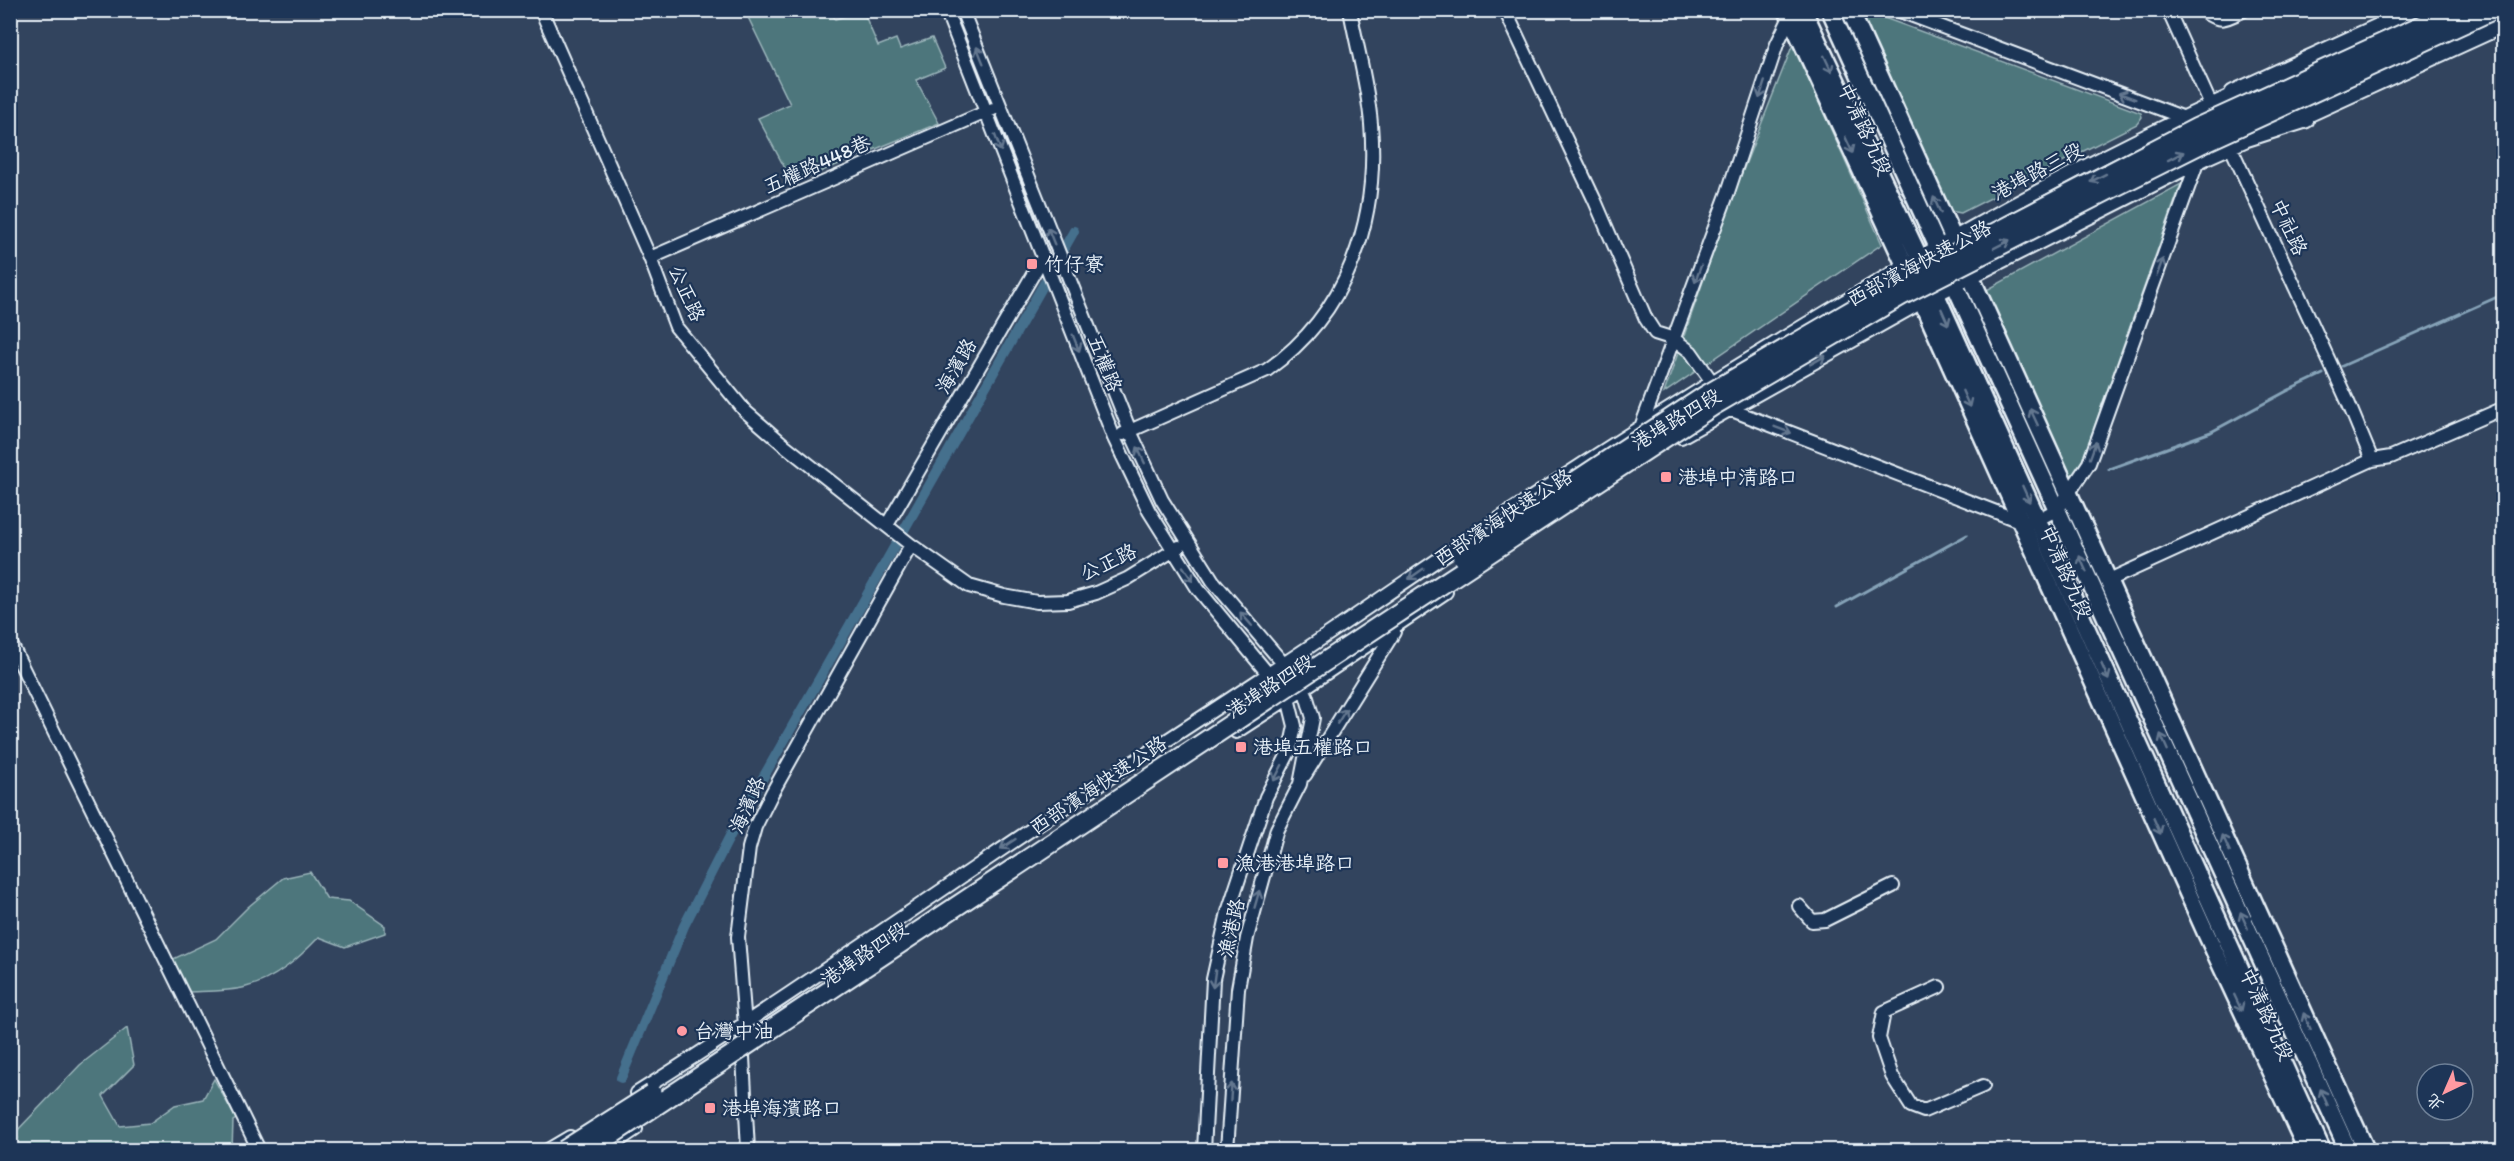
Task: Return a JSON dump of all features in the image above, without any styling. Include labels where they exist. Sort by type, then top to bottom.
[{"type":"highway","points":[[2234,94],[2418,10]]},
{"type":"highway","name":"西部濱海快速公路","points":[[564,1150],[1706,395],[1900,282],[2196,128],[2455,10]]},
{"type":"highway","name":"西部濱海快速公路","points":[[589,1150],[1713,406],[1901,296],[2111,189],[2203,143],[2493,10]]},
{"type":"highway","points":[[2296,117],[2504,23]]},
{"type":"main road","name":"中清路九段","points":[[1830,10],[2069,492],[2107,581],[2366,1150]]},
{"type":"main road","name":"中清路九段","points":[[1850,10],[1945,242]]},
{"type":"main road","name":"中清路九段","points":[[1793,12],[1912,261],[2029,521],[2322,1150]]},
{"type":"main road","name":"中清路九段","points":[[1963,281],[2058,509],[2348,1150]]},
{"type":"main road","name":"中清路九段","points":[[2029,521],[2206,933],[2307,1150]]},
{"type":"street","name":"公正路","points":[[541,10],[650,258],[676,327],[745,411],[911,545],[969,586],[1038,602],[1068,601],[1096,593],[1127,579],[1187,541]]},
{"type":"street","name":"五權路","points":[[946,10],[1114,438],[1149,511],[1198,589],[1288,698]]},
{"type":"street","name":"五權路","points":[[962,10],[1130,431],[1162,500],[1213,581],[1304,688]]},
{"type":"street","points":[[1114,438],[1268,370],[1304,340],[1333,303],[1357,253],[1365,223],[1372,178],[1371,123],[1350,10]]},
{"type":"street","points":[[1505,10],[1595,201],[1647,319],[1655,333],[1674,339],[1691,352],[1729,409],[2029,521],[2058,509],[2088,463],[2197,163]]},
{"type":"street","points":[[1897,10],[2186,115]]},
{"type":"street","name":"中社路","points":[[2168,10],[2348,402],[2372,460]]},
{"type":"street","points":[[2202,10],[2214,19],[2224,19],[2244,10]]},
{"type":"street","name":"港埠路三段","points":[[2211,104],[2399,10]]},
{"type":"street","name":"港埠路三段","points":[[2211,104],[2436,10]]},
{"type":"street","points":[[1641,427],[1728,192],[1776,44],[1793,12]]},
{"type":"street","points":[[2247,140],[2293,110],[2504,14]]},
{"type":"street","points":[[2247,140],[2300,124],[2504,32]]},
{"type":"street","name":"港埠路三段","points":[[1912,261],[2186,115],[2234,94]]},
{"type":"street","name":"五權路448巷","points":[[650,258],[1000,106]]},
{"type":"street","points":[[1963,281],[2197,163],[2296,117]]},
{"type":"street","name":"海濱路","points":[[887,525],[1042,259]]},
{"type":"street","name":"港埠路四段","points":[[548,1150],[745,1026],[994,854],[1268,674],[1468,538],[1712,381],[1912,261]]},
{"type":"street","name":"港埠路四段","points":[[605,1150],[1066,841],[1396,627],[1537,529],[1729,409],[1963,281]]},
{"type":"street","points":[[2107,581],[2372,460],[2391,457],[2504,408]]},
{"type":"street","name":"海濱路","points":[[748,1150],[743,1057],[745,1026],[738,937],[749,848],[755,827],[777,783],[911,545]]},
{"type":"street","points":[[1299,784],[1396,627]]},
{"type":"street","points":[[10,642],[259,1150]]},
{"type":"street","name":"漁港路","points":[[1227,1150],[1238,989],[1247,938],[1276,830],[1299,784],[1313,718],[1304,688]]},
{"type":"street","name":"漁港路","points":[[1204,1150],[1213,979],[1228,912],[1266,797],[1290,750],[1295,726],[1288,698]]},
{"type":"street","points":[[1799,906],[1812,921],[1825,920],[1893,886]]},
{"type":"street","points":[[1939,987],[1884,1012],[1879,1038],[1892,1076],[1911,1106],[1924,1111],[1983,1086]]},
{"type":"green space","points":[[745,11],[831,11],[835,19],[863,11],[878,46],[896,39],[900,49],[932,38],[945,68],[916,80],[939,123],[793,183],[758,118],[790,104]]},
{"type":"green space","points":[[1871,13],[2141,113],[2142,117],[2137,124],[1961,213],[1950,211],[1865,23],[1866,15]]},
{"type":"green space","points":[[1793,44],[1882,244],[1664,393],[1734,193]]},
{"type":"green space","points":[[2181,184],[2073,486],[1983,292]]},
{"type":"green space","points":[[310,872],[327,899],[349,901],[385,926],[385,933],[345,947],[319,937],[277,974],[257,984],[232,990],[185,992],[171,960],[216,939],[248,907],[283,878]]},
{"type":"green space","points":[[127,1028],[134,1065],[103,1096],[120,1126],[150,1123],[175,1105],[203,1099],[214,1079],[236,1119],[233,1121],[232,1150],[11,1150],[18,1138],[14,1134],[80,1065]]},
{"type":"waterway","points":[[621,1078],[684,926],[731,834],[1074,231]]},
{"type":"waterway","points":[[2342,366],[2504,294]]},
{"type":"waterway","points":[[2109,469],[2211,432],[2323,374]]},
{"type":"waterway","points":[[1837,607],[1967,535]]},
{"type":"place","name":"竹仔寮","points":[[1032,264]]},
{"type":"place","name":"港埠中清路口","points":[[1666,477]]},
{"type":"place","name":"港埠五權路口","points":[[1241,747]]},
{"type":"place","name":"漁港港埠路口","points":[[1223,863]]},
{"type":"place","name":"台灣中油","points":[[682,1031]]},
{"type":"place","name":"港埠海濱路口","points":[[710,1108]]}]
